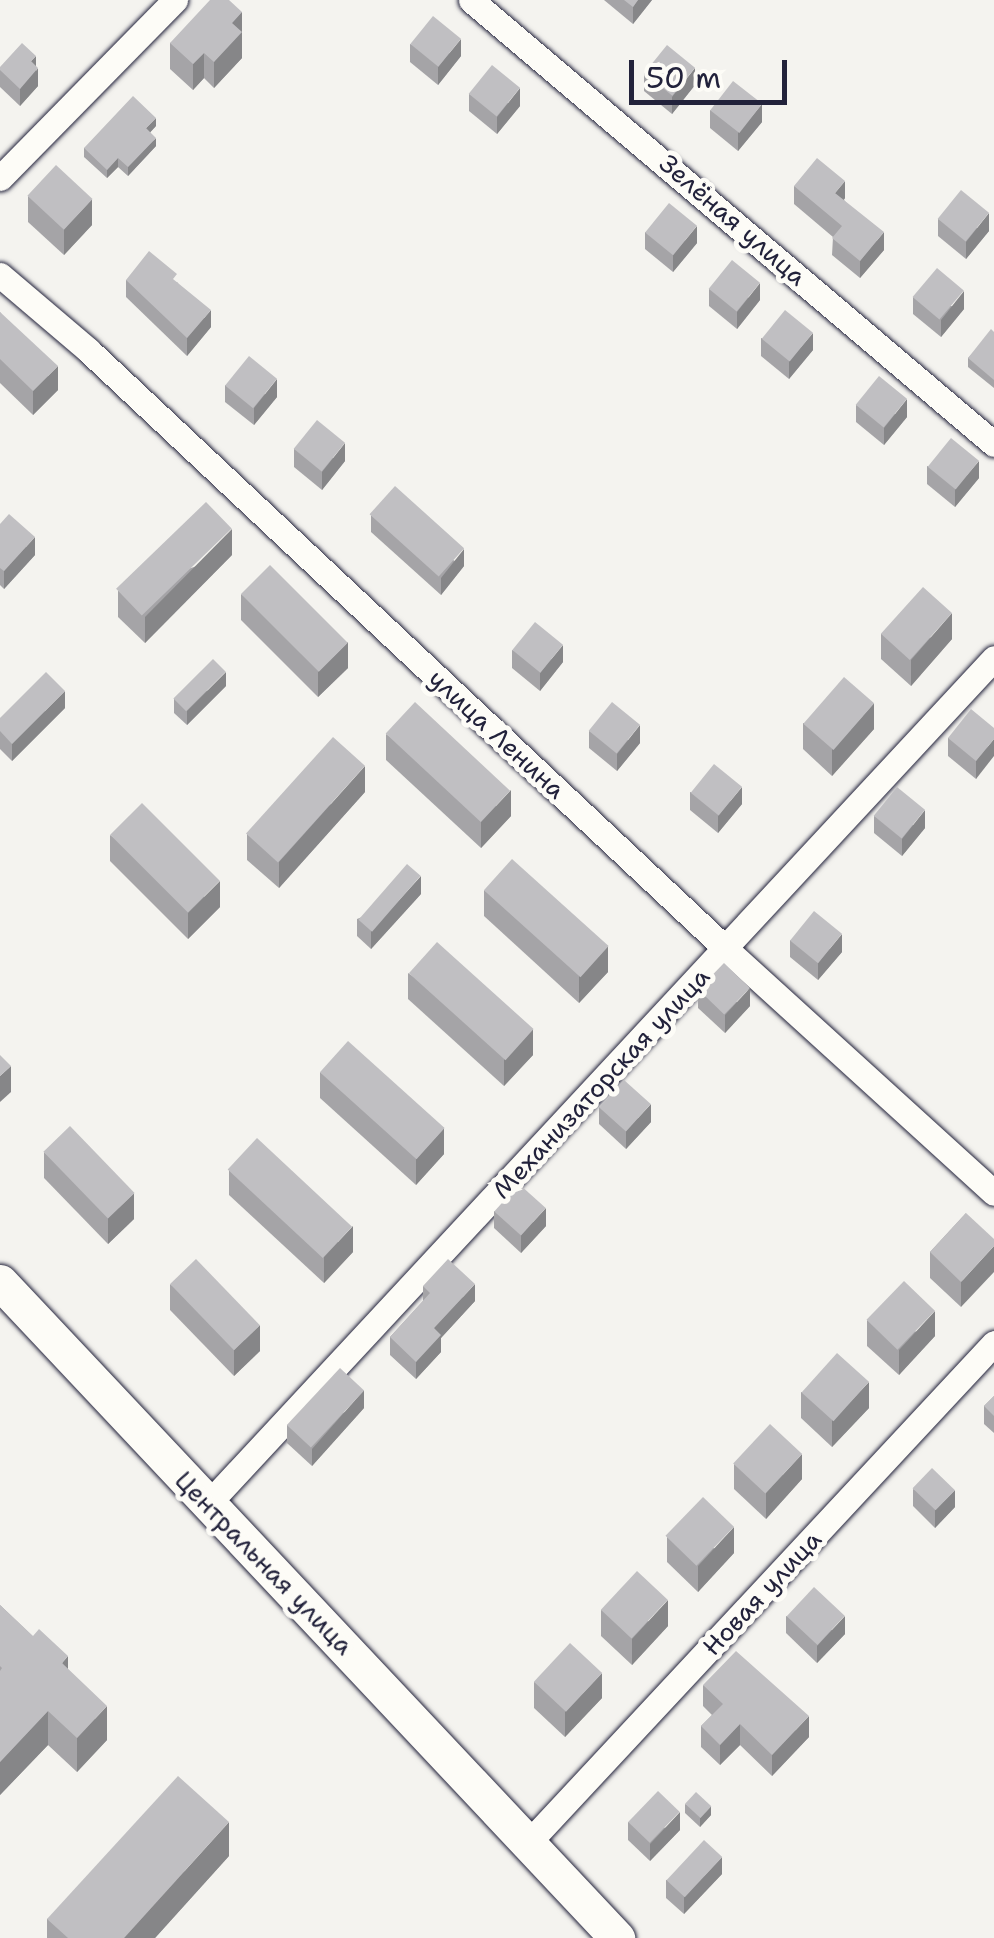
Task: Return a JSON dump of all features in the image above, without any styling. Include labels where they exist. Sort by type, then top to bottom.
[{"type":"street","points":[[0,178],[175,0]]},
{"type":"street","name":"Зелёная улица","points":[[471,0],[994,444]]},
{"type":"street","name":"улица Ленина","points":[[0,275],[88,350],[726,949],[994,1193]]},
{"type":"street","name":"Механизаторская улица","points":[[207,1505],[994,658]]},
{"type":"street","name":"Центральная улица","points":[[0,1282],[617,1938]]},
{"type":"street","name":"Новая улица","points":[[530,1842],[994,1343]]},
{"type":"building","points":[[210,0],[229,0],[242,12],[232,23],[242,32],[214,62],[204,53],[193,64],[170,43]]},
{"type":"building","points":[[433,16],[461,39],[438,67],[410,44]]},
{"type":"building","points":[[22,43],[36,56],[31,61],[38,68],[20,89],[0,67]]},
{"type":"building","points":[[667,45],[695,68],[672,96],[644,73]]},
{"type":"building","points":[[492,65],[520,88],[497,116],[469,94]]},
{"type":"building","points":[[733,81],[762,104],[739,133],[710,110]]},
{"type":"building","points":[[133,96],[156,118],[146,128],[156,138],[128,167],[118,158],[107,170],[84,148]]},
{"type":"building","points":[[817,158],[845,181],[835,193],[884,232],[860,261],[832,238],[842,226],[794,186]]},
{"type":"building","points":[[56,165],[93,199],[64,230],[27,196]]},
{"type":"building","points":[[961,190],[989,213],[966,241],[938,219]]},
{"type":"building","points":[[669,203],[697,226],[673,255],[645,233]]},
{"type":"building","points":[[149,251],[177,274],[173,279],[211,310],[187,338],[126,280]]},
{"type":"building","points":[[732,260],[760,283],[737,311],[709,289]]},
{"type":"building","points":[[937,268],[964,290],[939,320],[913,297]]},
{"type":"building","points":[[785,310],[813,333],[790,361],[762,339]]},
{"type":"building","points":[[0,312],[58,366],[33,391],[0,359]]},
{"type":"building","points":[[991,329],[994,332],[994,380],[968,358]]},
{"type":"building","points":[[249,356],[277,379],[253,408],[225,386]]},
{"type":"building","points":[[879,376],[907,399],[884,427],[856,405]]},
{"type":"building","points":[[317,420],[345,443],[322,471],[294,449]]},
{"type":"building","points":[[951,438],[979,461],[956,489],[928,467]]},
{"type":"building","points":[[395,486],[464,548],[439,576],[370,514]]},
{"type":"building","points":[[206,502],[232,529],[142,615],[116,589]]},
{"type":"building","points":[[9,514],[35,537],[4,571],[0,568],[0,524]]},
{"type":"building","points":[[270,565],[348,643],[319,672],[241,594]]},
{"type":"building","points":[[923,587],[952,613],[910,660],[881,634]]},
{"type":"building","points":[[535,622],[563,645],[540,673],[512,650]]},
{"type":"building","points":[[213,659],[226,672],[186,711],[173,699]]},
{"type":"building","points":[[46,672],[65,691],[12,744],[0,731],[0,718]]},
{"type":"building","points":[[844,677],[874,703],[834,750],[803,724]]},
{"type":"building","points":[[415,702],[510,791],[481,822],[386,733]]},
{"type":"building","points":[[612,702],[640,725],[617,753],[589,731]]},
{"type":"building","points":[[971,709],[994,728],[994,739],[976,761],[948,738]]},
{"type":"building","points":[[333,737],[365,766],[278,862],[246,834]]},
{"type":"building","points":[[714,764],[742,787],[719,815],[691,793]]},
{"type":"building","points":[[897,787],[925,810],[902,838],[874,816]]},
{"type":"building","points":[[142,803],[220,881],[188,913],[110,835]]},
{"type":"building","points":[[512,859],[609,946],[581,977],[484,890]]},
{"type":"building","points":[[407,864],[421,876],[372,932],[358,920]]},
{"type":"building","points":[[814,911],[842,934],[818,963],[790,941]]},
{"type":"building","points":[[437,942],[534,1029],[506,1060],[409,973]]},
{"type":"building","points":[[724,963],[750,988],[724,1015],[698,990]]},
{"type":"building","points":[[348,1041],[445,1128],[417,1159],[320,1072]]},
{"type":"building","points":[[0,1055],[11,1066],[0,1076]]},
{"type":"building","points":[[624,1080],[651,1104],[626,1132],[599,1107]]},
{"type":"building","points":[[70,1126],[135,1193],[108,1219],[43,1152]]},
{"type":"building","points":[[257,1138],[352,1227],[323,1258],[228,1169]]},
{"type":"building","points":[[519,1184],[546,1208],[521,1236],[494,1211]]},
{"type":"building","points":[[966,1213],[994,1239],[994,1246],[961,1282],[930,1252]]},
{"type":"building","points":[[196,1259],[260,1325],[234,1350],[170,1284]]},
{"type":"building","points":[[448,1259],[475,1284],[434,1328],[441,1335],[416,1362],[390,1337],[430,1293],[423,1286]]},
{"type":"building","points":[[904,1281],[935,1311],[897,1350],[866,1320]]},
{"type":"building","points":[[837,1353],[869,1382],[833,1421],[802,1392]]},
{"type":"building","points":[[340,1368],[364,1391],[311,1448],[287,1425]]},
{"type":"building","points":[[994,1396],[994,1416],[984,1406]]},
{"type":"building","points":[[770,1424],[802,1454],[765,1494],[733,1463]]},
{"type":"building","points":[[932,1468],[955,1490],[936,1510],[913,1488]]},
{"type":"building","points":[[703,1497],[734,1527],[696,1566],[665,1536]]},
{"type":"building","points":[[637,1571],[668,1600],[632,1638],[601,1610]]},
{"type":"building","points":[[814,1587],[845,1616],[817,1645],[787,1616]]},
{"type":"building","points":[[0,1605],[33,1636],[39,1629],[68,1656],[62,1663],[107,1706],[77,1738],[48,1711],[0,1762],[2,1668]]},
{"type":"building","points":[[570,1643],[602,1673],[566,1712],[534,1682]]},
{"type":"building","points":[[736,1651],[809,1716],[772,1755],[740,1724],[720,1745],[701,1726],[723,1704],[703,1685]]},
{"type":"building","points":[[178,1776],[229,1822],[124,1938],[68,1938],[47,1919]]},
{"type":"building","points":[[658,1791],[680,1812],[650,1843],[628,1822]]},
{"type":"building","points":[[696,1792],[711,1806],[700,1818],[685,1804]]},
{"type":"building","points":[[704,1840],[722,1857],[685,1897],[666,1880]]}]
